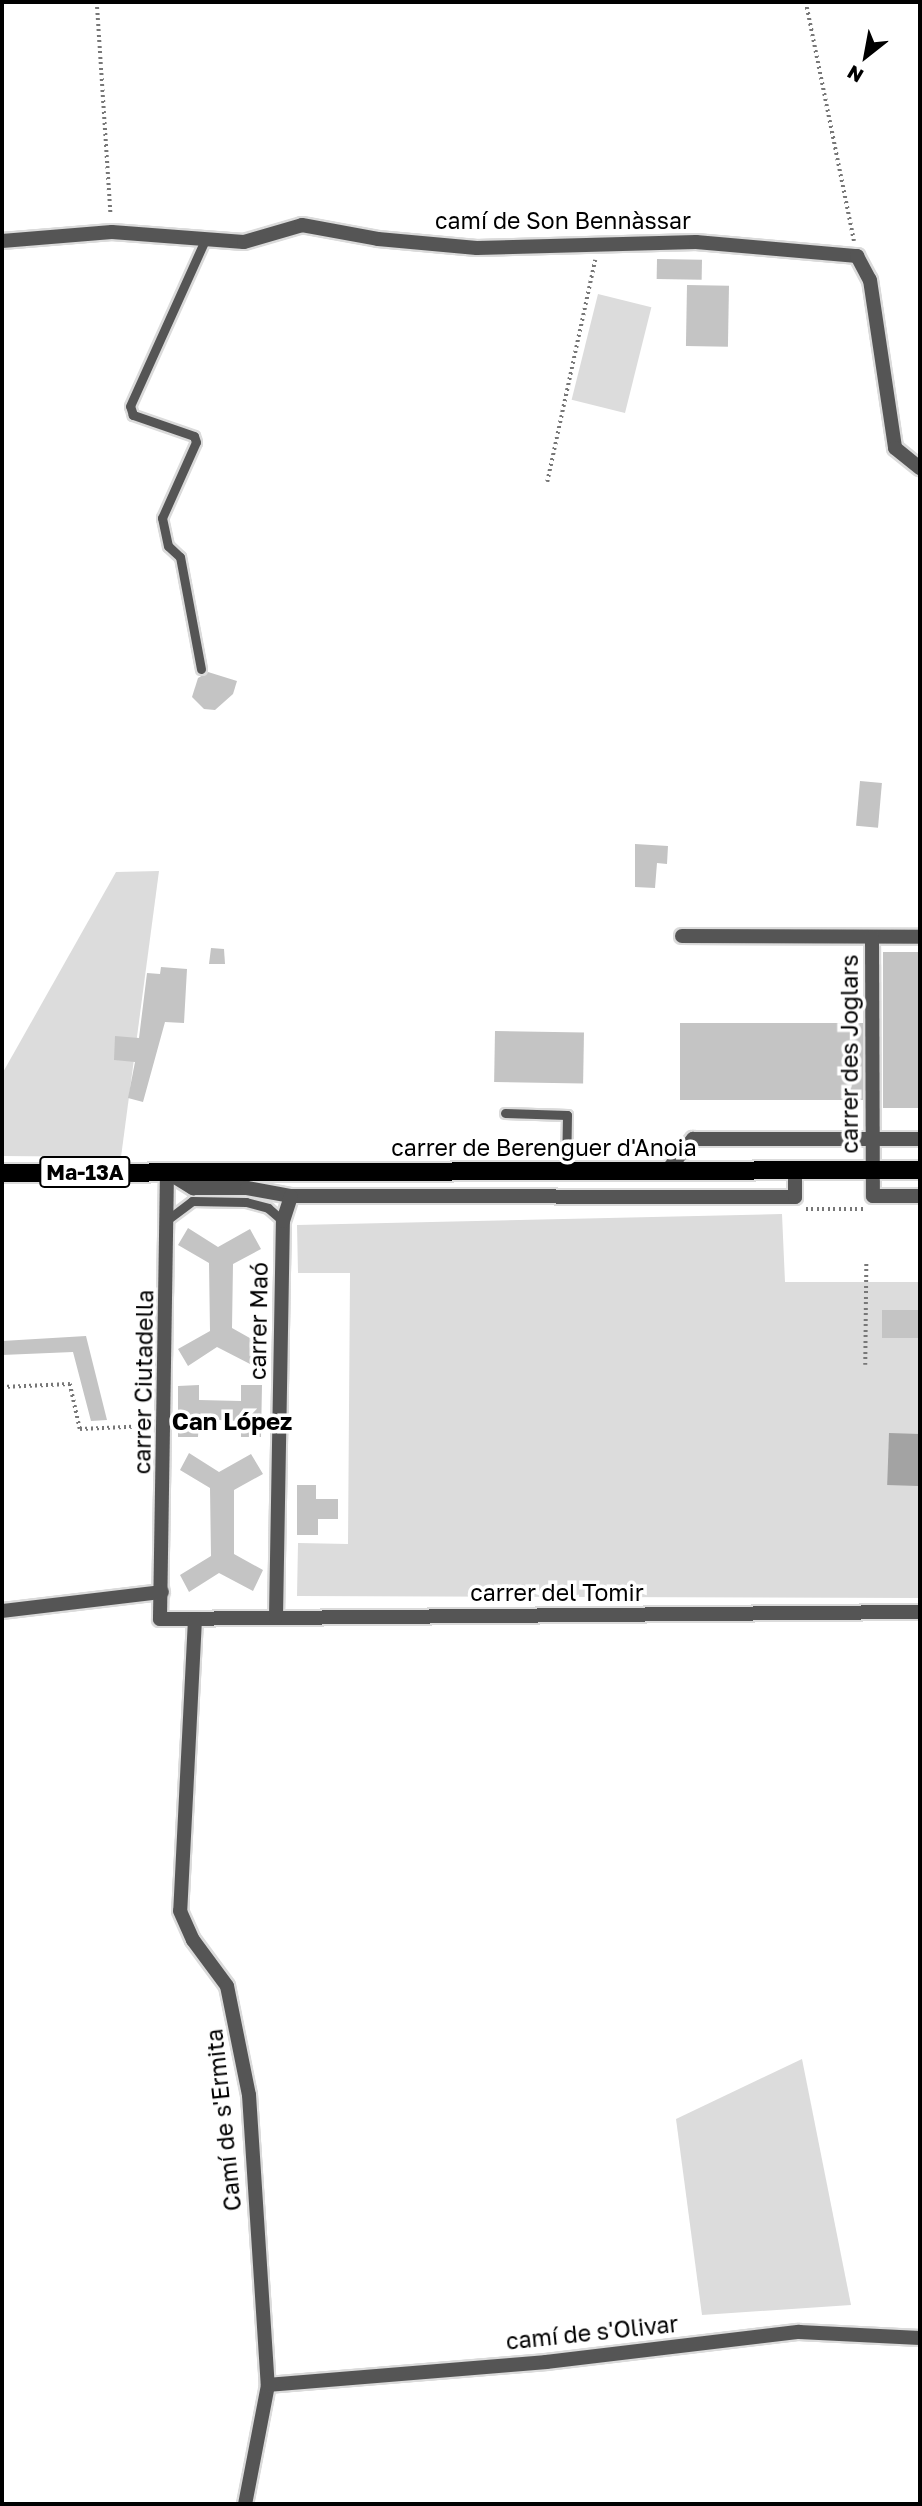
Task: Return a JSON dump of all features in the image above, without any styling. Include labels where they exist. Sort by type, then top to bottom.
[{"type":"main road","name":"carrer de Berenguer d'Anoia","points":[[167,1172],[920,1170]]},
{"type":"main road","name":"Ma-13A","points":[[2,1172],[167,1172]]},
{"type":"street","name":"camí de Son Bennàssar","points":[[2,241],[113,232],[244,242],[302,225],[378,239],[477,248],[696,242],[857,256]]},
{"type":"street","points":[[857,256],[870,280],[895,448],[920,468]]},
{"type":"street","points":[[682,936],[920,937]]},
{"type":"street","name":"carrer des Joglars","points":[[872,937],[873,1196],[920,1196]]},
{"type":"street","points":[[666,1172],[693,1139],[920,1139]]},
{"type":"street","points":[[167,1172],[192,1188],[247,1188],[291,1196],[795,1197],[795,1171]]},
{"type":"street","name":"carrer Ciutadella","points":[[167,1172],[166,1425],[160,1619],[195,1619]]},
{"type":"street","name":"carrer Maó","points":[[276,1617],[283,1221],[291,1196]]},
{"type":"street","points":[[2,1611],[162,1591]]},
{"type":"street","name":"carrer del Tomir","points":[[195,1619],[920,1612]]},
{"type":"street","name":"Camí de s'Ermita","points":[[195,1619],[180,1910],[193,1940],[227,1986],[237,2021],[248,2095],[268,2385],[245,2504]]},
{"type":"street","name":"camí de s'Olivar","points":[[268,2385],[546,2361],[799,2332],[920,2337]]},
{"type":"lane","points":[[201,669],[180,557],[168,546],[162,518],[196,442],[194,436],[133,415],[130,406],[205,240]]},
{"type":"lane","points":[[505,1113],[567,1115],[566,1171]]},
{"type":"lane","points":[[167,1220],[192,1201],[246,1202],[268,1208],[283,1221]]},
{"type":"path","points":[[97,2],[113,232]]},
{"type":"path","points":[[806,2],[857,256]]},
{"type":"path","points":[[547,482],[599,244]]},
{"type":"path","points":[[802,1209],[877,1209]]},
{"type":"path","points":[[865,1365],[866,1261]]},
{"type":"path","points":[[2,1387],[70,1384],[80,1429],[166,1425]]},
{"type":"shaded area","points":[[598,294],[651,307],[625,413],[572,400]]},
{"type":"shaded area","points":[[159,871],[121,1157],[2,1156],[2,1074],[116,872]]},
{"type":"shaded area","points":[[782,1214],[785,1282],[920,1282],[920,1598],[297,1596],[298,1543],[348,1544],[350,1273],[298,1273],[297,1225]]},
{"type":"shaded area","points":[[889,1433],[920,1434],[918,1486],[887,1485]]},
{"type":"shaded area","points":[[802,2059],[851,2305],[702,2315],[676,2119]]},
{"type":"building","points":[[657,259],[702,260],[702,280],[657,279]]},
{"type":"building","points":[[687,285],[729,286],[728,347],[686,346]]},
{"type":"building","points":[[208,672],[237,681],[233,694],[215,710],[204,709],[192,697],[198,678]]},
{"type":"building","points":[[860,781],[882,783],[878,828],[856,826]]},
{"type":"building","points":[[635,844],[668,846],[667,864],[657,863],[655,888],[635,887]]},
{"type":"building","points":[[211,948],[224,949],[225,964],[209,964]]},
{"type":"building","points":[[883,952],[920,952],[920,1108],[883,1108]]},
{"type":"building","points":[[161,967],[187,969],[184,1023],[165,1022],[143,1102],[128,1098],[135,1062],[114,1060],[115,1036],[139,1038],[147,973],[160,974]]},
{"type":"building","points":[[680,1023],[863,1023],[863,1100],[680,1100]]},
{"type":"building","points":[[495,1031],[584,1033],[583,1084],[494,1082]]},
{"type":"building","points":[[188,1228],[218,1247],[250,1229],[261,1249],[233,1264],[232,1328],[262,1345],[252,1365],[217,1347],[188,1366],[178,1349],[210,1331],[209,1263],[178,1245]]},
{"type":"building","points":[[882,1310],[920,1310],[920,1338],[882,1338]]},
{"type":"building","points":[[86,1336],[107,1420],[91,1421],[73,1352],[2,1355],[2,1341]]},
{"type":"building","points":[[199,1385],[199,1400],[241,1401],[241,1385],[262,1385],[261,1437],[241,1437],[241,1421],[219,1420],[199,1421],[198,1437],[178,1437],[178,1386]]},
{"type":"building","points":[[189,1453],[219,1472],[251,1454],[263,1474],[234,1490],[234,1554],[263,1570],[253,1591],[219,1573],[189,1592],[180,1575],[211,1556],[210,1488],[180,1470]]},
{"type":"building","points":[[297,1485],[316,1485],[316,1499],[338,1499],[338,1519],[318,1519],[318,1535],[297,1535]]},
{"type":"district","name":"Can López","points":[[232,1421]]}]
